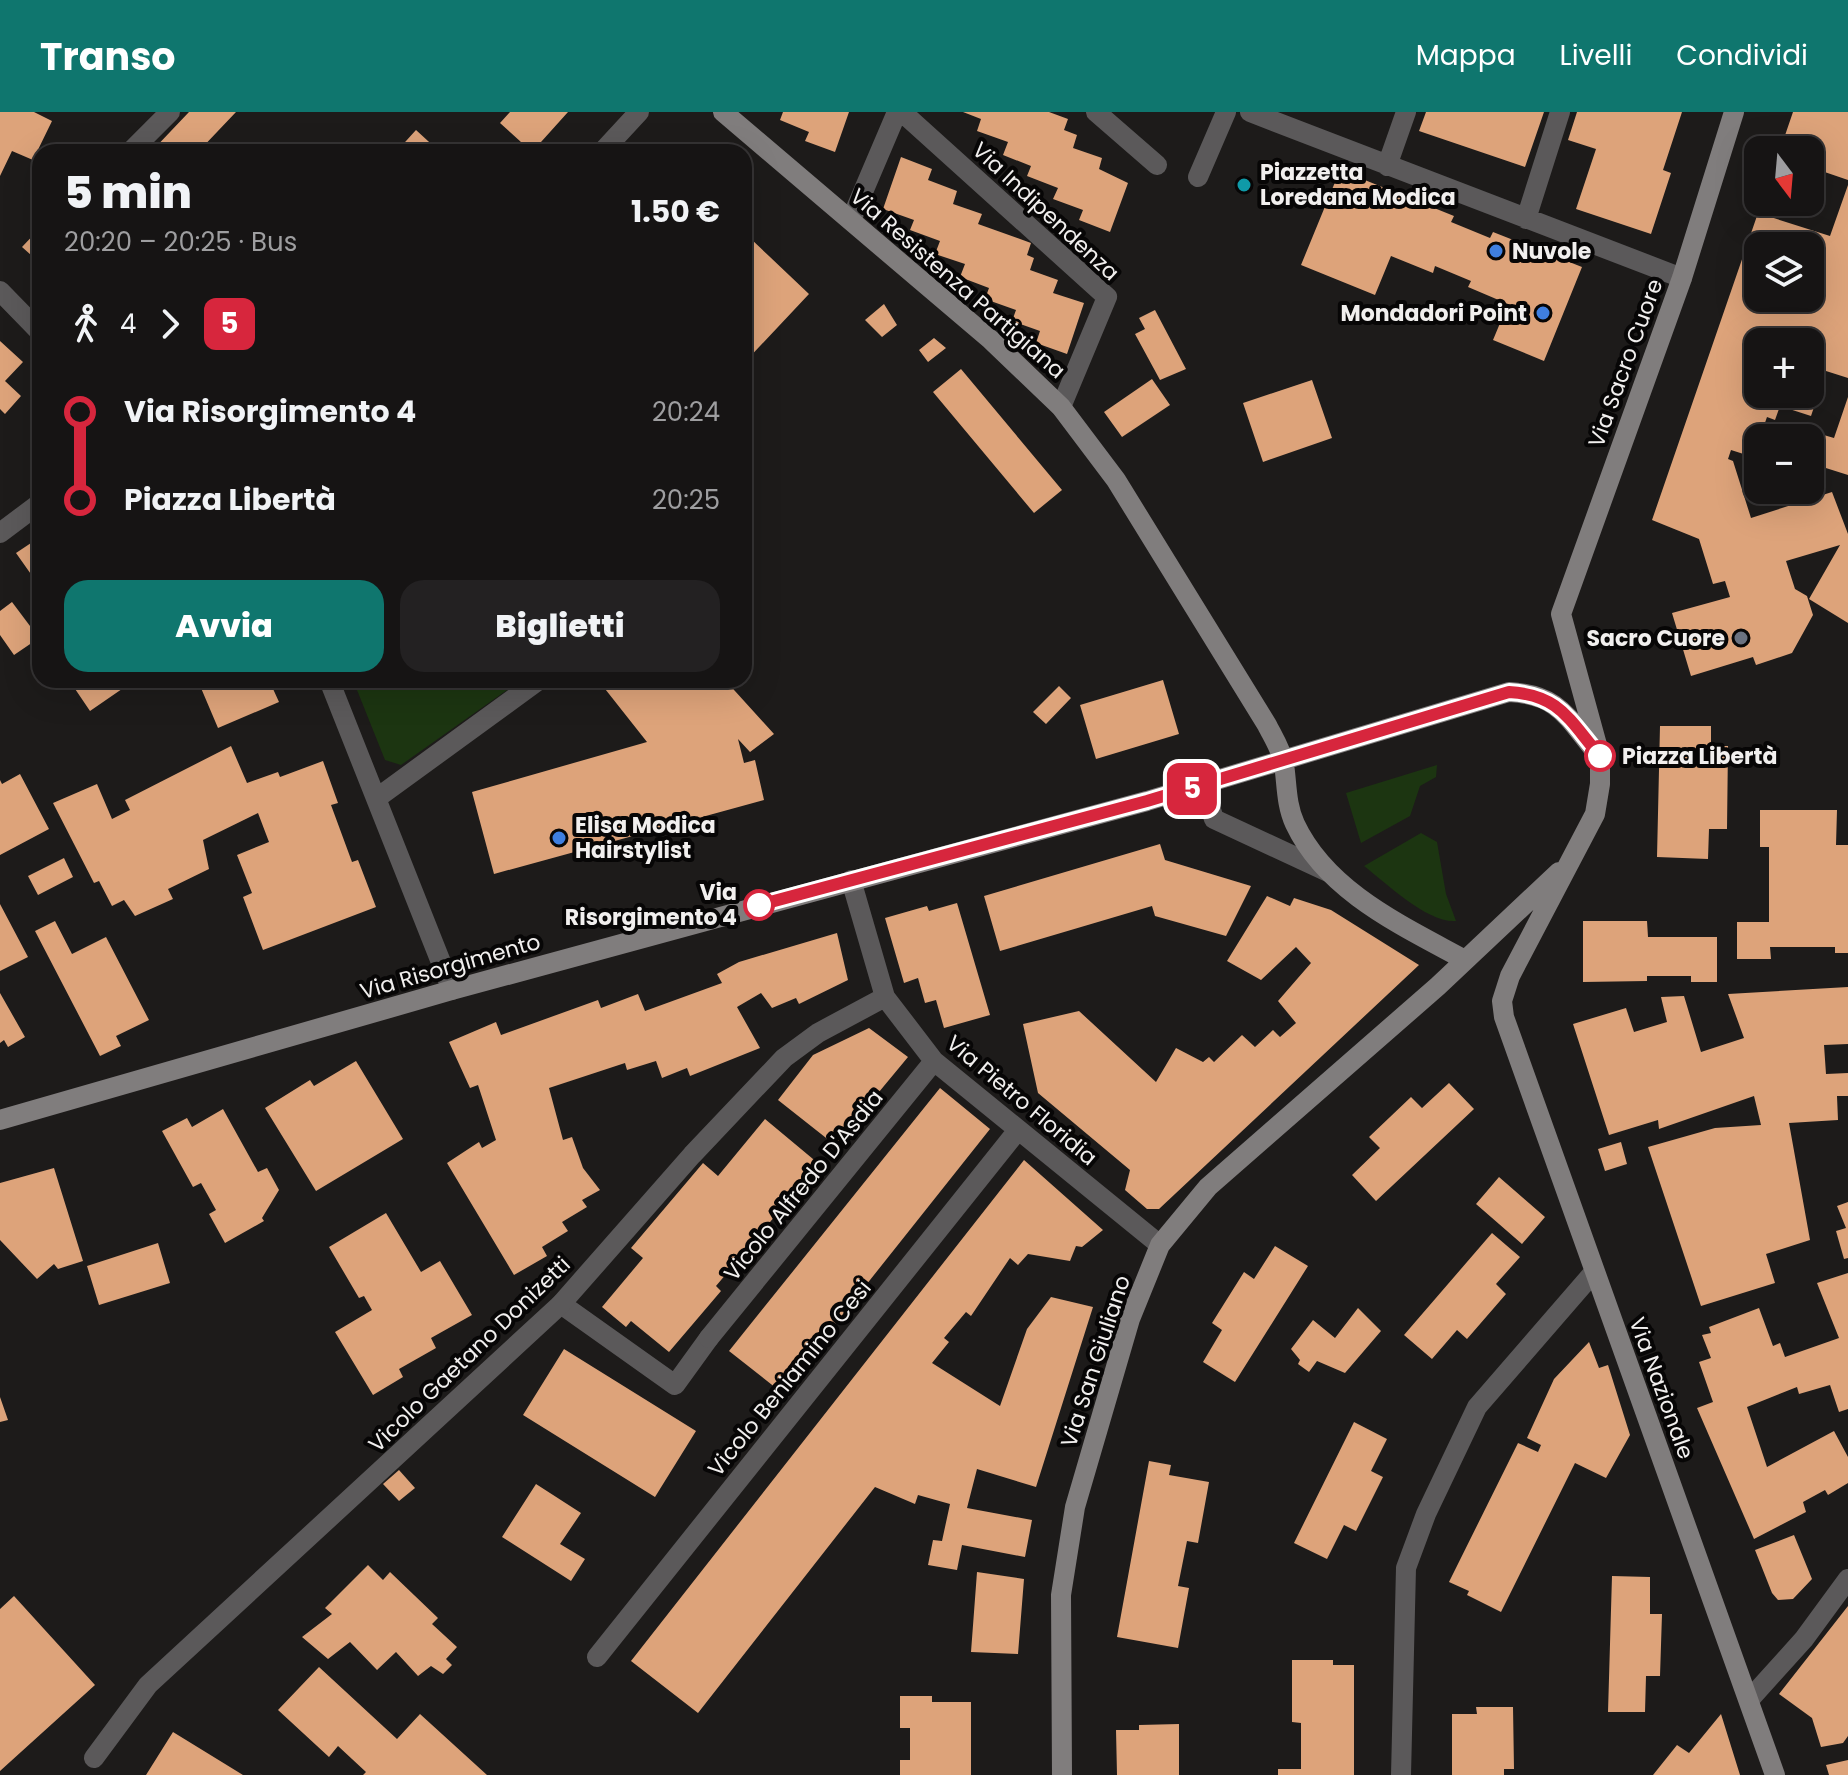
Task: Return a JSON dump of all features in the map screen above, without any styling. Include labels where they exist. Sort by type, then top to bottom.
[{"type":"street","points":[[138,144],[170,112]]},
{"type":"street","points":[[609,144],[639,112]]},
{"type":"street","name":"Via Resistenza Partigiana","points":[[723,112],[991,340],[1061,407],[1116,480],[1267,725],[1284,760]]},
{"type":"street","points":[[851,220],[900,112]]},
{"type":"street","name":"Via Indipendenza","points":[[900,112],[1107,297],[1061,407]]},
{"type":"street","points":[[1096,112],[1157,165]]},
{"type":"street","points":[[1198,177],[1226,112]]},
{"type":"street","points":[[1250,112],[1682,278]]},
{"type":"street","points":[[1387,166],[1406,112]]},
{"type":"street","points":[[1526,219],[1560,112]]},
{"type":"street","name":"Via Sacro Cuore","points":[[1600,756],[1561,614],[1682,278],[1734,112]]},
{"type":"street","points":[[0,291],[32,324]]},
{"type":"street","points":[[0,533],[32,509]]},
{"type":"street","points":[[332,688],[452,990]]},
{"type":"street","points":[[377,798],[528,688]]},
{"type":"street","points":[[1203,786],[1214,819],[1328,872],[1392,920],[1465,960],[1570,861],[1595,814],[1600,756],[1558,706],[1536,694],[1509,692],[1284,760],[1287,796],[1295,824],[1328,872]]},
{"type":"street","name":"Via Risorgimento","points":[[0,1120],[452,990],[1203,786],[1284,760]]},
{"type":"street","name":"Via Nazionale","points":[[1570,861],[1510,976],[1502,1001],[1504,1017],[1775,1775]]},
{"type":"street","name":"Via Pietro Floridia","points":[[851,880],[885,997],[934,1061],[1160,1245]]},
{"type":"street","name":"Via San Giuliano","points":[[1062,1775],[1061,1595],[1075,1507],[1130,1319],[1160,1245],[1208,1187],[1465,960]]},
{"type":"street","name":"Vicolo Gaetano Donizetti","points":[[94,1758],[148,1685],[561,1304],[692,1155],[784,1058],[818,1033],[885,997]]},
{"type":"street","name":"Vicolo Alfredo D'Asdia","points":[[561,1304],[675,1385],[709,1338],[934,1061]]},
{"type":"street","name":"Vicolo Beniamino Cesi","points":[[597,1657],[1018,1130]]},
{"type":"street","points":[[1401,1775],[1406,1568],[1426,1514],[1477,1407],[1594,1272]]},
{"type":"street","points":[[1749,1700],[1804,1639],[1848,1579]]},
{"type":"green space","points":[[356,688],[507,688],[401,765],[385,760]]},
{"type":"green space","points":[[1437,765],[1436,777],[1420,786],[1410,816],[1361,843],[1346,793]]},
{"type":"green space","points":[[1421,833],[1437,842],[1446,894],[1456,921],[1432,916],[1420,909],[1364,866]]},
{"type":"building","points":[[0,112],[34,112],[52,121],[41,144],[32,144],[32,160],[12,151],[0,176]]},
{"type":"building","points":[[189,112],[236,112],[206,144],[159,144]]},
{"type":"building","points":[[510,112],[568,112],[539,144],[523,144],[500,123]]},
{"type":"building","points":[[783,112],[849,112],[835,152],[805,141],[809,132],[780,120]]},
{"type":"building","points":[[963,112],[1049,112],[1068,119],[1064,130],[1077,135],[1073,148],[1102,158],[1099,169],[1128,183],[1110,232],[1079,220],[1083,210],[1053,199],[1058,188],[1027,176],[1031,166],[1003,155],[1008,142],[977,131],[981,119]]},
{"type":"building","points":[[1426,112],[1544,112],[1525,167],[1419,131]]},
{"type":"building","points":[[1577,112],[1682,112],[1663,170],[1671,173],[1651,234],[1576,209],[1596,149],[1568,140]]},
{"type":"building","points":[[1793,112],[1848,112],[1848,180],[1824,172],[1824,136],[1785,136]]},
{"type":"building","points":[[416,130],[431,144],[403,144]]},
{"type":"building","points":[[901,157],[932,169],[928,180],[957,191],[953,204],[982,214],[978,224],[1031,243],[1027,255],[1034,258],[1030,270],[1058,280],[1053,293],[1084,303],[1067,354],[1036,343],[1040,331],[1012,321],[1016,310],[985,299],[989,288],[960,277],[965,264],[935,254],[940,241],[910,230],[914,220],[883,209]]},
{"type":"building","points":[[1340,170],[1454,216],[1451,222],[1490,238],[1493,232],[1582,267],[1544,361],[1493,340],[1508,304],[1468,287],[1471,281],[1435,266],[1433,273],[1391,256],[1375,295],[1301,265]]},
{"type":"building","points":[[1848,185],[1848,378],[1826,371],[1824,377],[1824,328],[1744,328],[1744,408],[1779,408],[1775,420],[1767,417],[1765,424],[1744,424],[1744,454],[1731,450],[1728,459],[1733,461],[1744,504],[1751,518],[1795,504],[1824,504],[1824,495],[1832,492],[1848,534],[1848,623],[1809,599],[1840,545],[1786,561],[1795,589],[1807,596],[1813,615],[1792,653],[1756,665],[1753,657],[1691,676],[1672,613],[1730,597],[1725,581],[1713,584],[1699,539],[1652,520],[1744,254],[1744,312],[1824,312],[1824,234],[1830,236]]},
{"type":"building","points":[[1757,216],[1767,216],[1817,232],[1751,232]]},
{"type":"building","points":[[32,236],[32,256],[22,247]]},
{"type":"building","points":[[752,240],[809,294],[752,355]]},
{"type":"building","points":[[884,304],[897,325],[882,337],[865,320]]},
{"type":"building","points":[[1155,310],[1186,369],[1160,380],[1135,334],[1145,329],[1139,318]]},
{"type":"building","points":[[934,338],[946,348],[928,362],[919,350]]},
{"type":"building","points":[[0,341],[23,362],[5,381],[21,396],[5,414],[0,409]]},
{"type":"building","points":[[961,369],[1062,490],[1034,513],[933,392]]},
{"type":"building","points":[[1152,379],[1170,405],[1122,437],[1104,412]]},
{"type":"building","points":[[1312,380],[1332,438],[1263,462],[1243,403]]},
{"type":"building","points":[[1848,397],[1848,475],[1824,467],[1824,435],[1834,438]]},
{"type":"building","points":[[1786,408],[1814,408],[1811,416]]},
{"type":"building","points":[[32,542],[32,576],[16,553]]},
{"type":"building","points":[[12,602],[32,629],[32,643],[14,655],[0,635],[0,611]]},
{"type":"building","points":[[1163,680],[1179,734],[1096,759],[1080,705]]},
{"type":"building","points":[[1059,686],[1071,698],[1046,724],[1033,712]]},
{"type":"building","points":[[74,688],[123,688],[90,711]]},
{"type":"building","points":[[201,688],[273,688],[279,702],[218,728]]},
{"type":"building","points":[[604,688],[732,688],[774,734],[750,752],[738,739],[744,763],[755,760],[764,800],[494,874],[472,792],[647,742]]},
{"type":"building","points":[[1660,726],[1711,726],[1711,746],[1728,746],[1727,829],[1709,829],[1708,859],[1657,857]]},
{"type":"building","points":[[231,746],[247,783],[278,772],[280,777],[323,761],[338,803],[331,805],[352,862],[358,860],[376,907],[263,950],[243,897],[252,893],[237,855],[269,842],[258,813],[203,840],[209,869],[168,889],[173,899],[135,916],[124,900],[112,906],[99,881],[94,883],[53,803],[97,784],[112,819],[130,810],[125,800]]},
{"type":"building","points":[[20,774],[49,829],[0,855],[0,780],[2,784]]},
{"type":"building","points":[[1760,810],[1837,810],[1836,845],[1848,845],[1848,953],[1835,953],[1835,947],[1770,947],[1771,959],[1737,959],[1737,922],[1769,922],[1769,847],[1760,847]]},
{"type":"building","points":[[1160,844],[1165,860],[1251,886],[1226,936],[1155,916],[1152,906],[1000,951],[984,896]]},
{"type":"building","points":[[64,858],[73,877],[38,895],[28,876]]},
{"type":"building","points":[[1267,896],[1290,906],[1294,898],[1331,910],[1419,965],[1159,1209],[1147,1209],[1125,1190],[1130,1170],[1038,1093],[1023,1024],[1079,1011],[1156,1082],[1176,1048],[1203,1062],[1209,1057],[1214,1062],[1242,1035],[1255,1047],[1273,1030],[1280,1037],[1296,1023],[1278,1001],[1311,963],[1296,947],[1261,980],[1227,961]]},
{"type":"building","points":[[957,903],[990,1015],[944,1028],[936,1000],[925,1003],[918,978],[904,983],[885,918],[927,906],[929,911]]},
{"type":"building","points":[[0,904],[28,957],[0,971]]},
{"type":"building","points":[[55,921],[72,954],[106,937],[149,1020],[116,1036],[121,1046],[100,1056],[35,931]]},
{"type":"building","points":[[1583,921],[1647,921],[1648,937],[1717,937],[1717,982],[1691,982],[1691,976],[1647,976],[1647,981],[1583,982]]},
{"type":"building","points":[[837,933],[848,980],[799,1004],[796,998],[772,1008],[761,993],[737,1007],[760,1048],[690,1076],[687,1068],[662,1078],[656,1061],[627,1070],[625,1063],[549,1088],[563,1140],[572,1137],[583,1168],[600,1190],[582,1200],[587,1207],[562,1222],[568,1231],[542,1247],[547,1256],[514,1275],[447,1163],[479,1142],[482,1148],[496,1140],[478,1085],[470,1088],[449,1042],[496,1022],[501,1035],[598,1000],[601,1008],[638,994],[645,1011],[722,983],[717,974],[739,962]]},
{"type":"building","points":[[1848,987],[1848,1044],[1824,1045],[1826,1074],[1848,1073],[1848,1096],[1837,1096],[1838,1120],[1789,1123],[1810,1240],[1766,1254],[1775,1283],[1701,1306],[1648,1147],[1715,1128],[1761,1125],[1754,1096],[1659,1129],[1658,1120],[1609,1135],[1573,1024],[1626,1008],[1634,1032],[1667,1022],[1661,997],[1684,996],[1701,1052],[1744,1038],[1728,994]]},
{"type":"building","points":[[0,993],[25,1037],[8,1047],[4,1040],[0,1043]]},
{"type":"building","points":[[869,1028],[908,1057],[835,1145],[778,1100],[813,1055]]},
{"type":"building","points":[[356,1061],[403,1139],[316,1191],[265,1108],[310,1080],[314,1086]]},
{"type":"building","points":[[1449,1083],[1474,1109],[1376,1201],[1352,1175],[1380,1148],[1369,1137],[1411,1097],[1422,1108]]},
{"type":"building","points":[[940,1088],[990,1129],[781,1392],[729,1351]]},
{"type":"building","points":[[223,1109],[258,1172],[267,1168],[279,1190],[262,1218],[264,1221],[225,1243],[209,1214],[216,1210],[201,1183],[193,1187],[162,1131],[187,1118],[192,1127]]},
{"type":"building","points":[[765,1119],[819,1164],[716,1286],[721,1291],[669,1352],[631,1321],[626,1327],[602,1307],[643,1258],[631,1248],[703,1163],[718,1176]]},
{"type":"building","points":[[1621,1142],[1627,1164],[1605,1171],[1598,1149]]},
{"type":"building","points":[[1024,1160],[1103,1230],[1082,1247],[1076,1246],[1070,1261],[1028,1254],[1018,1265],[1010,1258],[971,1316],[966,1312],[944,1338],[949,1342],[932,1363],[1000,1406],[1027,1329],[1051,1297],[1093,1307],[1036,1487],[977,1469],[967,1508],[1032,1520],[1025,1557],[962,1545],[957,1570],[928,1565],[933,1540],[942,1541],[950,1504],[918,1495],[915,1504],[875,1487],[698,1713],[631,1661]]},
{"type":"building","points":[[54,1168],[83,1261],[58,1269],[54,1264],[37,1279],[0,1240],[0,1183]]},
{"type":"building","points":[[1499,1177],[1545,1217],[1522,1244],[1476,1204]]},
{"type":"building","points":[[1848,1202],[1848,1258],[1844,1259],[1836,1231],[1846,1228],[1837,1206]]},
{"type":"building","points":[[386,1213],[421,1272],[440,1261],[472,1315],[431,1338],[436,1348],[399,1369],[403,1377],[373,1395],[335,1332],[372,1310],[364,1296],[359,1298],[329,1247]]},
{"type":"building","points":[[1492,1233],[1520,1257],[1496,1284],[1506,1294],[1467,1339],[1457,1330],[1432,1359],[1404,1335]]},
{"type":"building","points":[[158,1243],[170,1283],[99,1305],[87,1266]]},
{"type":"building","points":[[1275,1246],[1308,1266],[1235,1382],[1203,1362],[1222,1330],[1212,1323],[1244,1272],[1254,1279]]},
{"type":"building","points":[[1848,1273],[1848,1409],[1839,1412],[1830,1385],[1799,1394],[1797,1387],[1747,1407],[1767,1467],[1834,1431],[1848,1457],[1848,1483],[1828,1495],[1825,1490],[1803,1502],[1806,1512],[1754,1539],[1697,1408],[1713,1402],[1699,1362],[1711,1358],[1702,1335],[1711,1333],[1709,1327],[1759,1308],[1773,1346],[1780,1343],[1785,1357],[1839,1338],[1817,1283]]},
{"type":"building","points":[[1358,1308],[1381,1331],[1345,1373],[1317,1361],[1309,1372],[1298,1364],[1300,1360],[1291,1349],[1313,1320],[1335,1338]]},
{"type":"building","points":[[1589,1342],[1599,1368],[1608,1365],[1630,1435],[1606,1478],[1575,1463],[1501,1612],[1449,1582],[1518,1443],[1538,1452],[1541,1445],[1527,1438],[1554,1379]]},
{"type":"building","points":[[564,1349],[696,1431],[655,1497],[523,1415]]},
{"type":"building","points":[[0,1397],[8,1420],[0,1422]]},
{"type":"building","points":[[1354,1422],[1387,1439],[1371,1471],[1383,1477],[1356,1531],[1344,1525],[1327,1559],[1294,1543]]},
{"type":"building","points":[[1149,1461],[1171,1465],[1169,1475],[1209,1482],[1198,1543],[1187,1541],[1178,1586],[1189,1588],[1178,1648],[1117,1637]]},
{"type":"building","points":[[399,1470],[415,1488],[399,1501],[383,1484]]},
{"type":"building","points":[[536,1484],[581,1513],[560,1544],[585,1559],[571,1581],[502,1537]]},
{"type":"building","points":[[1794,1535],[1812,1579],[1793,1599],[1778,1600],[1772,1593],[1755,1550]]},
{"type":"building","points":[[368,1565],[383,1580],[390,1572],[438,1618],[432,1624],[457,1647],[446,1659],[452,1665],[443,1674],[431,1666],[418,1676],[396,1652],[377,1670],[350,1642],[328,1659],[302,1637],[332,1614],[325,1608]]},
{"type":"building","points":[[977,1572],[1024,1579],[1018,1654],[971,1652]]},
{"type":"building","points":[[1612,1576],[1650,1577],[1650,1614],[1662,1614],[1660,1676],[1646,1676],[1645,1712],[1608,1712]]},
{"type":"building","points":[[14,1596],[95,1685],[0,1771],[0,1609]]},
{"type":"building","points":[[1848,1606],[1848,1736],[1843,1743],[1821,1747],[1812,1718],[1779,1694]]},
{"type":"building","points":[[1292,1660],[1333,1660],[1333,1665],[1354,1665],[1354,1775],[1278,1775],[1278,1769],[1301,1769],[1301,1723],[1292,1722]]},
{"type":"building","points":[[319,1667],[397,1739],[420,1714],[487,1775],[363,1775],[366,1772],[338,1746],[329,1757],[278,1710]]},
{"type":"building","points":[[900,1696],[932,1696],[932,1702],[971,1702],[971,1775],[900,1775],[900,1760],[910,1760],[910,1728],[900,1728]]},
{"type":"building","points":[[1476,1707],[1513,1707],[1514,1769],[1504,1769],[1504,1775],[1452,1775],[1452,1714],[1477,1714]]},
{"type":"building","points":[[1721,1714],[1740,1775],[1653,1775],[1677,1745],[1689,1753]]},
{"type":"building","points":[[1179,1724],[1179,1775],[1117,1775],[1116,1730],[1139,1730],[1139,1725]]},
{"type":"building","points":[[173,1732],[243,1775],[146,1775]]},
{"type":"building","points":[[1848,1760],[1848,1775],[1829,1775],[1826,1765]]},
{"type":"bus line","name":"5","points":[[759,905],[1203,786],[1509,692],[1536,694],[1558,706],[1600,756]]},
{"type":"place","name":"Piazzetta Loredana Modica","points":[[1244,185]]},
{"type":"place","name":"Nuvole","points":[[1496,251]]},
{"type":"place","name":"Mondadori Point","points":[[1543,313]]},
{"type":"place","name":"Sacro Cuore","points":[[1741,638]]},
{"type":"place","name":"Piazza Libertà","points":[[1600,756]]},
{"type":"place","name":"Elisa Modica Hairstylist","points":[[559,838]]},
{"type":"place","name":"Via Risorgimento 4","points":[[759,905]]}]
